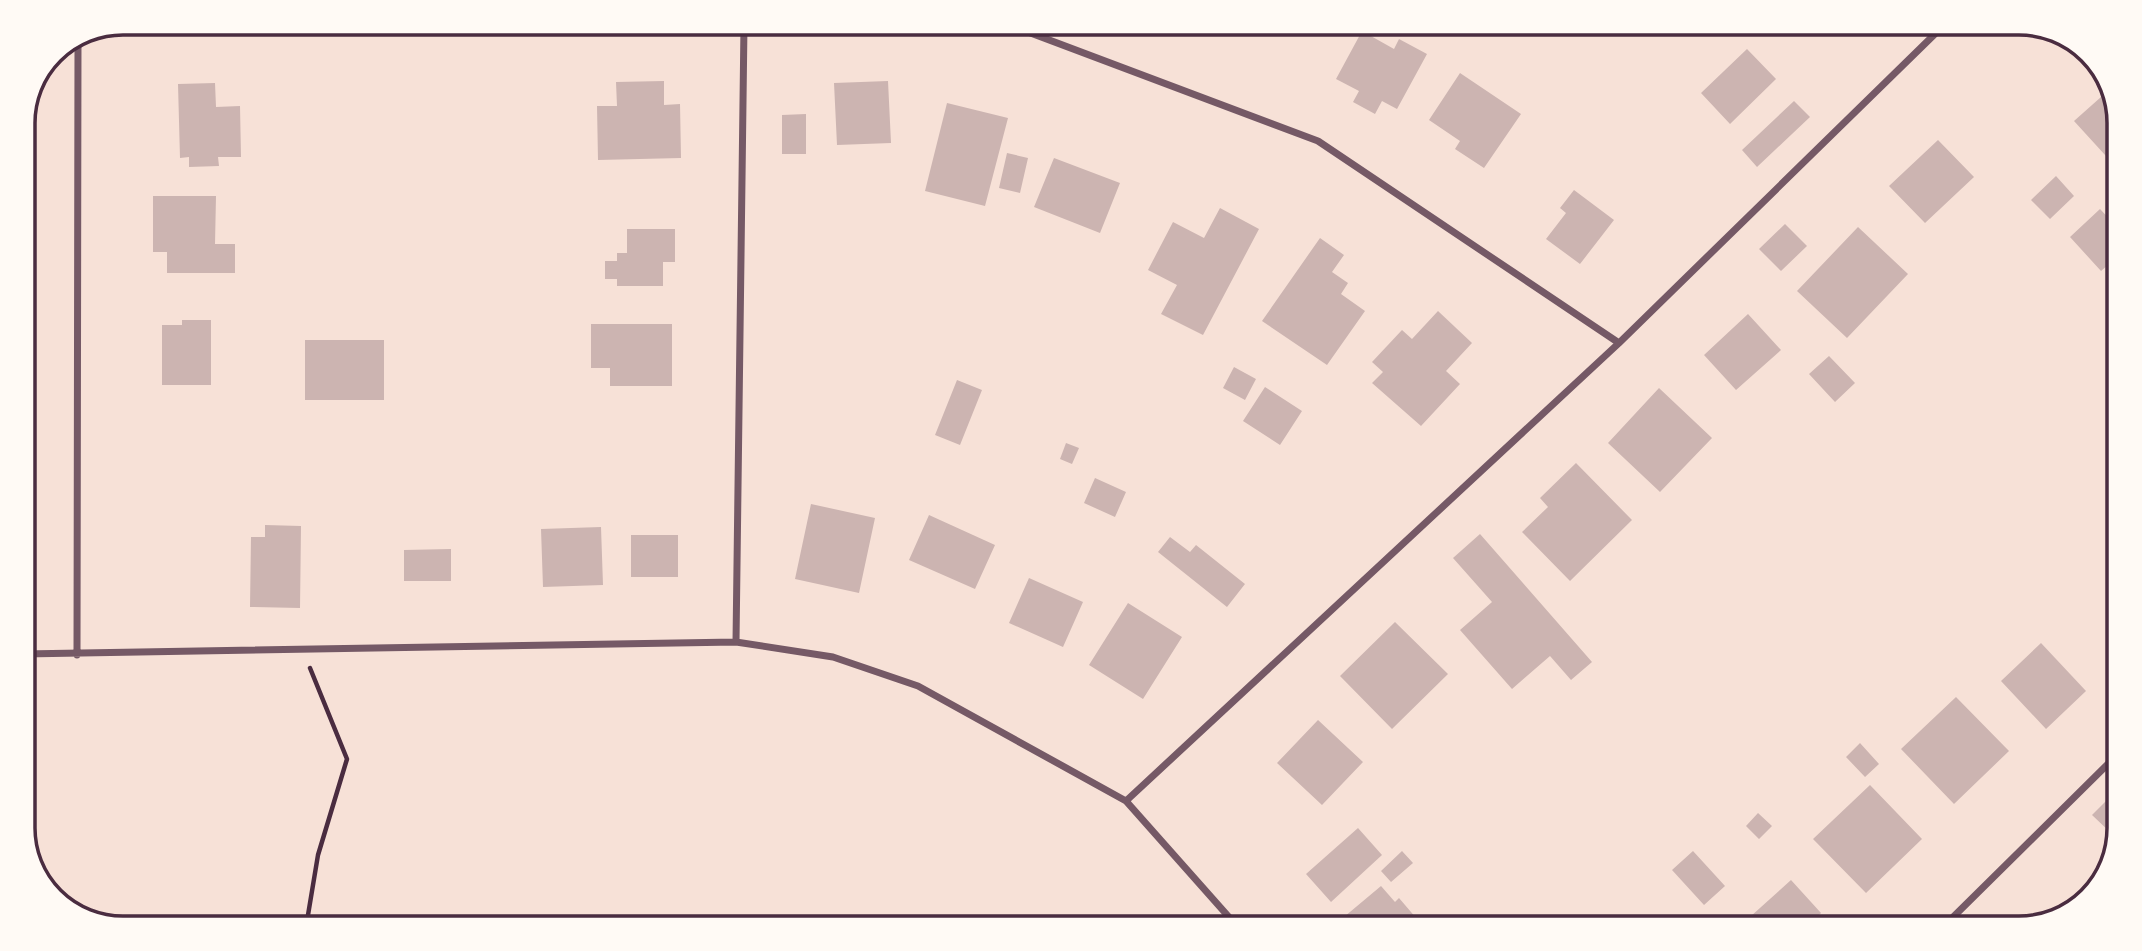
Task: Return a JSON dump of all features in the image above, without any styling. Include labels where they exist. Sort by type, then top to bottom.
[{"type":"street","points":[[736,642],[744,35]]},
{"type":"street","points":[[1036,35],[1318,141],[1619,342]]},
{"type":"street","points":[[1126,801],[1619,342],[1934,35]]},
{"type":"street","points":[[77,654],[78,48]]},
{"type":"street","points":[[35,654],[736,642],[833,657],[918,686],[1126,801],[1228,916]]},
{"type":"street","points":[[1954,916],[2107,765]]},
{"type":"path","points":[[302,650],[346,759],[318,855],[308,916]]},
{"type":"building","points":[[1360,35],[1369,35],[1394,49],[1399,39],[1427,54],[1397,109],[1382,101],[1375,114],[1353,102],[1359,91],[1336,79]]},
{"type":"building","points":[[1747,49],[1776,79],[1730,124],[1701,93]]},
{"type":"building","points":[[1460,73],[1521,114],[1484,168],[1455,149],[1460,141],[1429,120]]},
{"type":"building","points":[[664,81],[664,105],[680,104],[681,158],[598,160],[597,106],[617,106],[616,82]]},
{"type":"building","points":[[888,81],[891,143],[837,145],[834,83]]},
{"type":"building","points":[[215,83],[216,107],[240,106],[241,157],[218,157],[219,166],[189,167],[189,157],[180,158],[178,84]]},
{"type":"building","points":[[2102,96],[2107,117],[2107,157],[2074,121]]},
{"type":"building","points":[[1794,101],[1810,117],[1757,167],[1742,150]]},
{"type":"building","points":[[947,103],[1008,118],[985,206],[925,191]]},
{"type":"building","points":[[806,114],[806,154],[782,154],[782,115]]},
{"type":"building","points":[[1938,140],[1974,177],[1925,223],[1889,186]]},
{"type":"building","points":[[1007,153],[1028,158],[1020,193],[999,188]]},
{"type":"building","points":[[1054,158],[1120,183],[1100,233],[1034,207]]},
{"type":"building","points":[[2056,176],[2074,196],[2050,219],[2031,200]]},
{"type":"building","points":[[1574,190],[1614,220],[1580,264],[1546,239],[1566,213],[1560,208]]},
{"type":"building","points":[[153,196],[216,196],[215,244],[235,244],[235,273],[167,273],[167,252],[153,252]]},
{"type":"building","points":[[1220,208],[1259,229],[1203,335],[1161,314],[1177,285],[1148,270],[1173,222],[1204,238]]},
{"type":"building","points":[[2100,209],[2107,216],[2107,266],[2101,271],[2070,237]]},
{"type":"building","points":[[1785,224],[1807,246],[1781,271],[1759,249]]},
{"type":"building","points":[[1858,227],[1908,274],[1847,338],[1797,291]]},
{"type":"building","points":[[627,229],[675,229],[675,262],[663,262],[663,286],[617,286],[617,279],[605,279],[605,261],[617,261],[617,253],[627,253]]},
{"type":"building","points":[[1320,238],[1344,255],[1332,272],[1348,283],[1341,294],[1365,311],[1327,365],[1262,321]]},
{"type":"building","points":[[1438,311],[1472,343],[1446,371],[1460,384],[1421,426],[1372,383],[1383,372],[1372,362],[1402,330],[1412,339]]},
{"type":"building","points":[[1748,314],[1781,350],[1736,390],[1704,355]]},
{"type":"building","points":[[182,320],[211,320],[211,385],[162,385],[162,325],[182,325]]},
{"type":"building","points":[[591,324],[672,324],[672,386],[610,386],[610,368],[591,368]]},
{"type":"building","points":[[305,340],[384,340],[384,400],[305,400]]},
{"type":"building","points":[[1829,356],[1855,383],[1835,402],[1809,374]]},
{"type":"building","points":[[1234,367],[1256,379],[1245,400],[1223,388]]},
{"type":"building","points":[[957,380],[982,390],[960,445],[935,435]]},
{"type":"building","points":[[1265,387],[1302,411],[1280,445],[1243,421]]},
{"type":"building","points":[[1659,388],[1712,438],[1660,492],[1608,443]]},
{"type":"building","points":[[1066,443],[1079,448],[1072,464],[1060,459]]},
{"type":"building","points":[[1576,463],[1632,520],[1570,581],[1522,532],[1548,507],[1540,498]]},
{"type":"building","points":[[1095,478],[1126,492],[1115,517],[1084,503]]},
{"type":"building","points":[[811,504],[875,518],[859,593],[795,579]]},
{"type":"building","points":[[929,515],[995,545],[975,589],[909,560]]},
{"type":"building","points":[[265,525],[301,526],[300,608],[250,607],[251,537],[265,537]]},
{"type":"building","points":[[601,527],[603,585],[543,587],[541,529]]},
{"type":"building","points":[[1480,534],[1592,662],[1571,680],[1550,656],[1512,689],[1460,630],[1492,602],[1453,558]]},
{"type":"building","points":[[631,535],[678,535],[678,577],[631,577]]},
{"type":"building","points":[[1170,537],[1190,552],[1196,545],[1245,584],[1227,607],[1158,552]]},
{"type":"building","points":[[451,549],[451,581],[404,581],[404,550]]},
{"type":"building","points":[[1029,578],[1083,602],[1063,647],[1009,623]]},
{"type":"building","points":[[1128,603],[1182,637],[1143,699],[1089,665]]},
{"type":"building","points":[[1395,622],[1448,674],[1392,729],[1340,676]]},
{"type":"building","points":[[2041,643],[2086,691],[2046,729],[2001,681]]},
{"type":"building","points":[[1956,697],[2009,751],[1954,804],[1901,749]]},
{"type":"building","points":[[1318,720],[1363,762],[1322,805],[1277,763]]},
{"type":"building","points":[[1860,743],[1879,764],[1865,777],[1846,757]]},
{"type":"building","points":[[1870,785],[1922,839],[1866,893],[1813,839]]},
{"type":"building","points":[[2107,800],[2107,829],[2092,815]]},
{"type":"building","points":[[1758,813],[1772,826],[1759,839],[1746,826]]},
{"type":"building","points":[[1358,828],[1382,855],[1331,902],[1306,874]]},
{"type":"building","points":[[1402,851],[1413,863],[1391,882],[1381,871]]},
{"type":"building","points":[[1693,851],[1725,886],[1704,905],[1672,870]]},
{"type":"building","points":[[1791,880],[1821,913],[1818,916],[1751,916]]},
{"type":"building","points":[[1381,886],[1395,902],[1399,898],[1414,916],[1345,916]]}]
